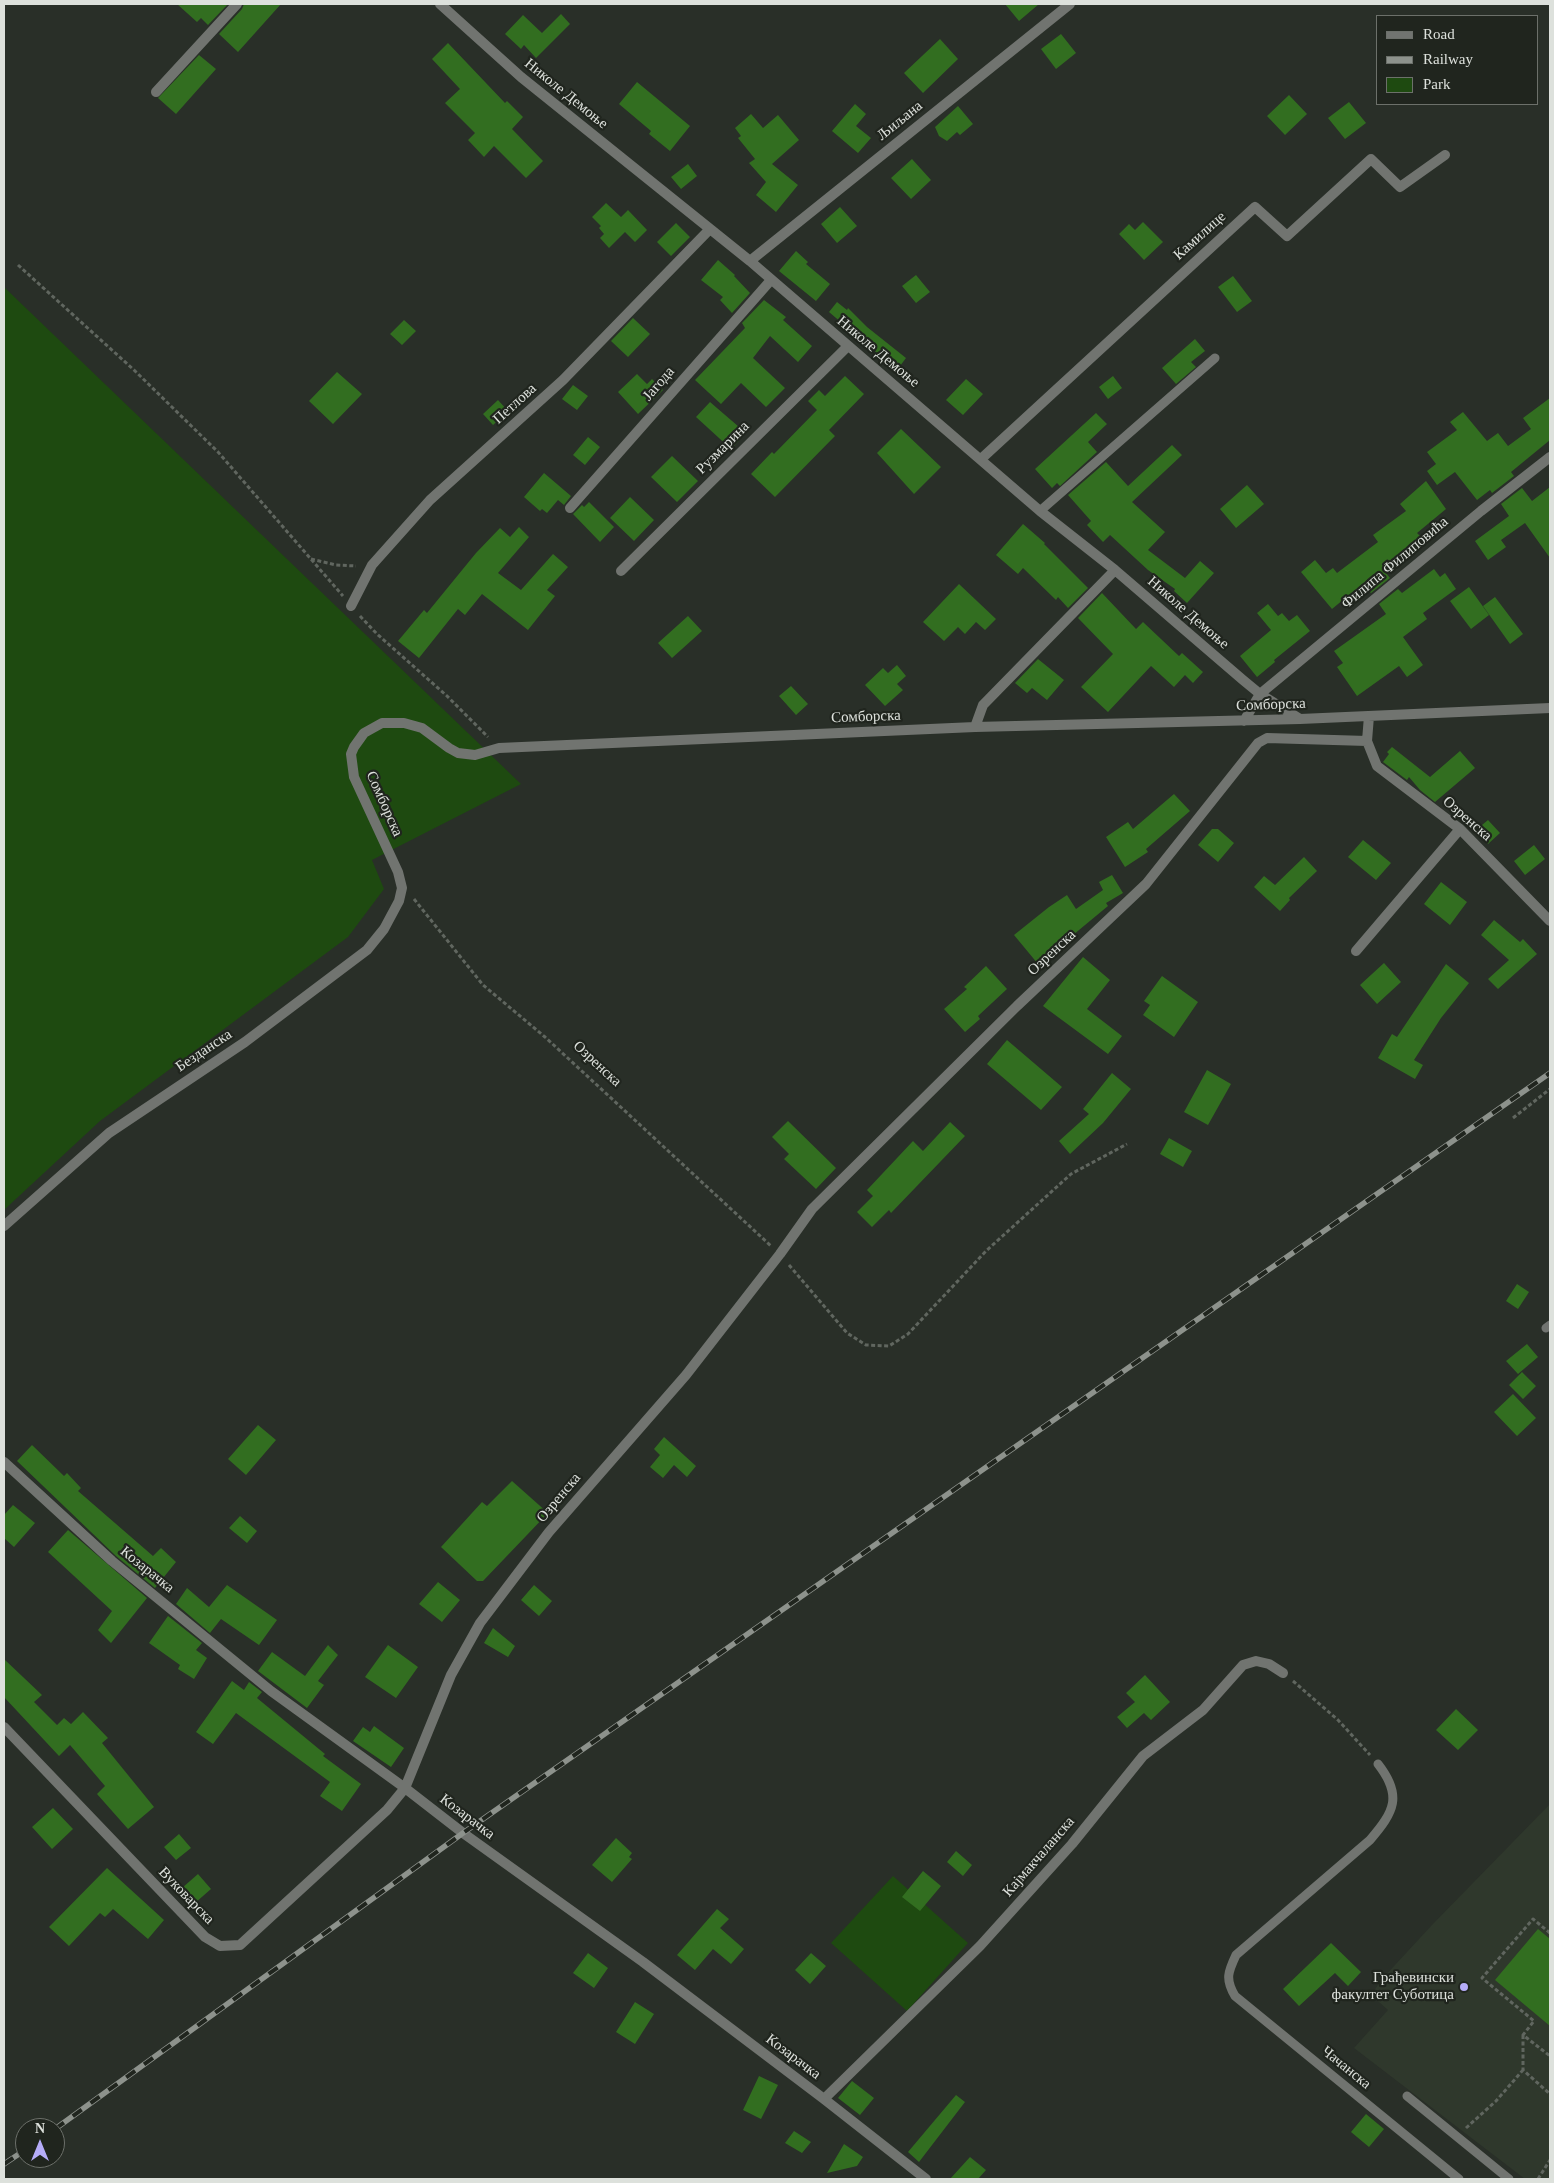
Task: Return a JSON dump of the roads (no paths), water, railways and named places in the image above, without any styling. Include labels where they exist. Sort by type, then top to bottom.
[{"type":"street","points":[[156,92],[237,4]]},
{"type":"street","name":"Николе Демоње","points":[[440,4],[521,77],[709,230],[750,261],[847,347],[1040,511],[1115,570],[1260,694],[1300,719]]},
{"type":"street","name":"Љиљана","points":[[750,261],[1070,4]]},
{"type":"street","name":"Камилице","points":[[981,459],[1255,207],[1287,236],[1371,159],[1400,187],[1445,156]]},
{"type":"street","name":"Петлова","points":[[351,606],[372,566],[430,500],[563,380],[709,230]]},
{"type":"street","name":"Јагода","points":[[570,508],[771,280]]},
{"type":"street","name":"Рузмарина","points":[[621,571],[847,347]]},
{"type":"street","name":"Филипа Филиповића","points":[[1244,721],[1260,694],[1481,511],[1550,457]]},
{"type":"street","points":[[975,727],[983,705],[1115,570]]},
{"type":"street","name":"Сомборска","points":[[402,888],[398,872],[354,777],[351,754],[359,739],[374,726],[392,722],[422,728],[458,753],[475,755],[499,748],[975,727],[1244,721],[1550,708]]},
{"type":"street","name":"Озренска","points":[[1368,716],[1367,741],[1377,766],[1460,829],[1550,922]]},
{"type":"street","name":"Озренска","points":[[405,1788],[451,1675],[480,1623],[550,1532],[686,1374],[812,1210],[1017,1006],[1146,884],[1258,743],[1267,738],[1367,741]]},
{"type":"street","points":[[1356,951],[1460,829]]},
{"type":"street","name":"Безданска","points":[[4,1226],[109,1133],[245,1042],[367,950],[384,929],[399,901],[402,888]]},
{"type":"street","name":"Козарачка","points":[[4,1462],[112,1561],[256,1679],[463,1833],[643,1962],[926,2179]]},
{"type":"street","name":"Кајмакчаланска","points":[[824,2099],[980,1946],[1072,1844],[1143,1756],[1203,1710],[1243,1665],[1256,1661],[1269,1664],[1283,1673]]},
{"type":"street","name":"Вуковарска","points":[[4,1727],[205,1937],[220,1946],[240,1945],[387,1810],[405,1788]]},
{"type":"lane","points":[[1040,511],[1215,358]]},
{"type":"lane","name":"Чачанска","points":[[1378,1764],[1388,1778],[1393,1791],[1393,1805],[1387,1820],[1370,1840],[1236,1955],[1229,1970],[1229,1985],[1235,1996],[1459,2179]]},
{"type":"lane","points":[[1407,2096],[1509,2179]]},
{"type":"railway","points":[[65,2122],[463,1833],[1550,1073]]},
{"type":"railway","points":[[4,2164],[15,2157]]},
{"type":"place","name":"Грађевински факултет Суботица","points":[[1464,1987]]}]
